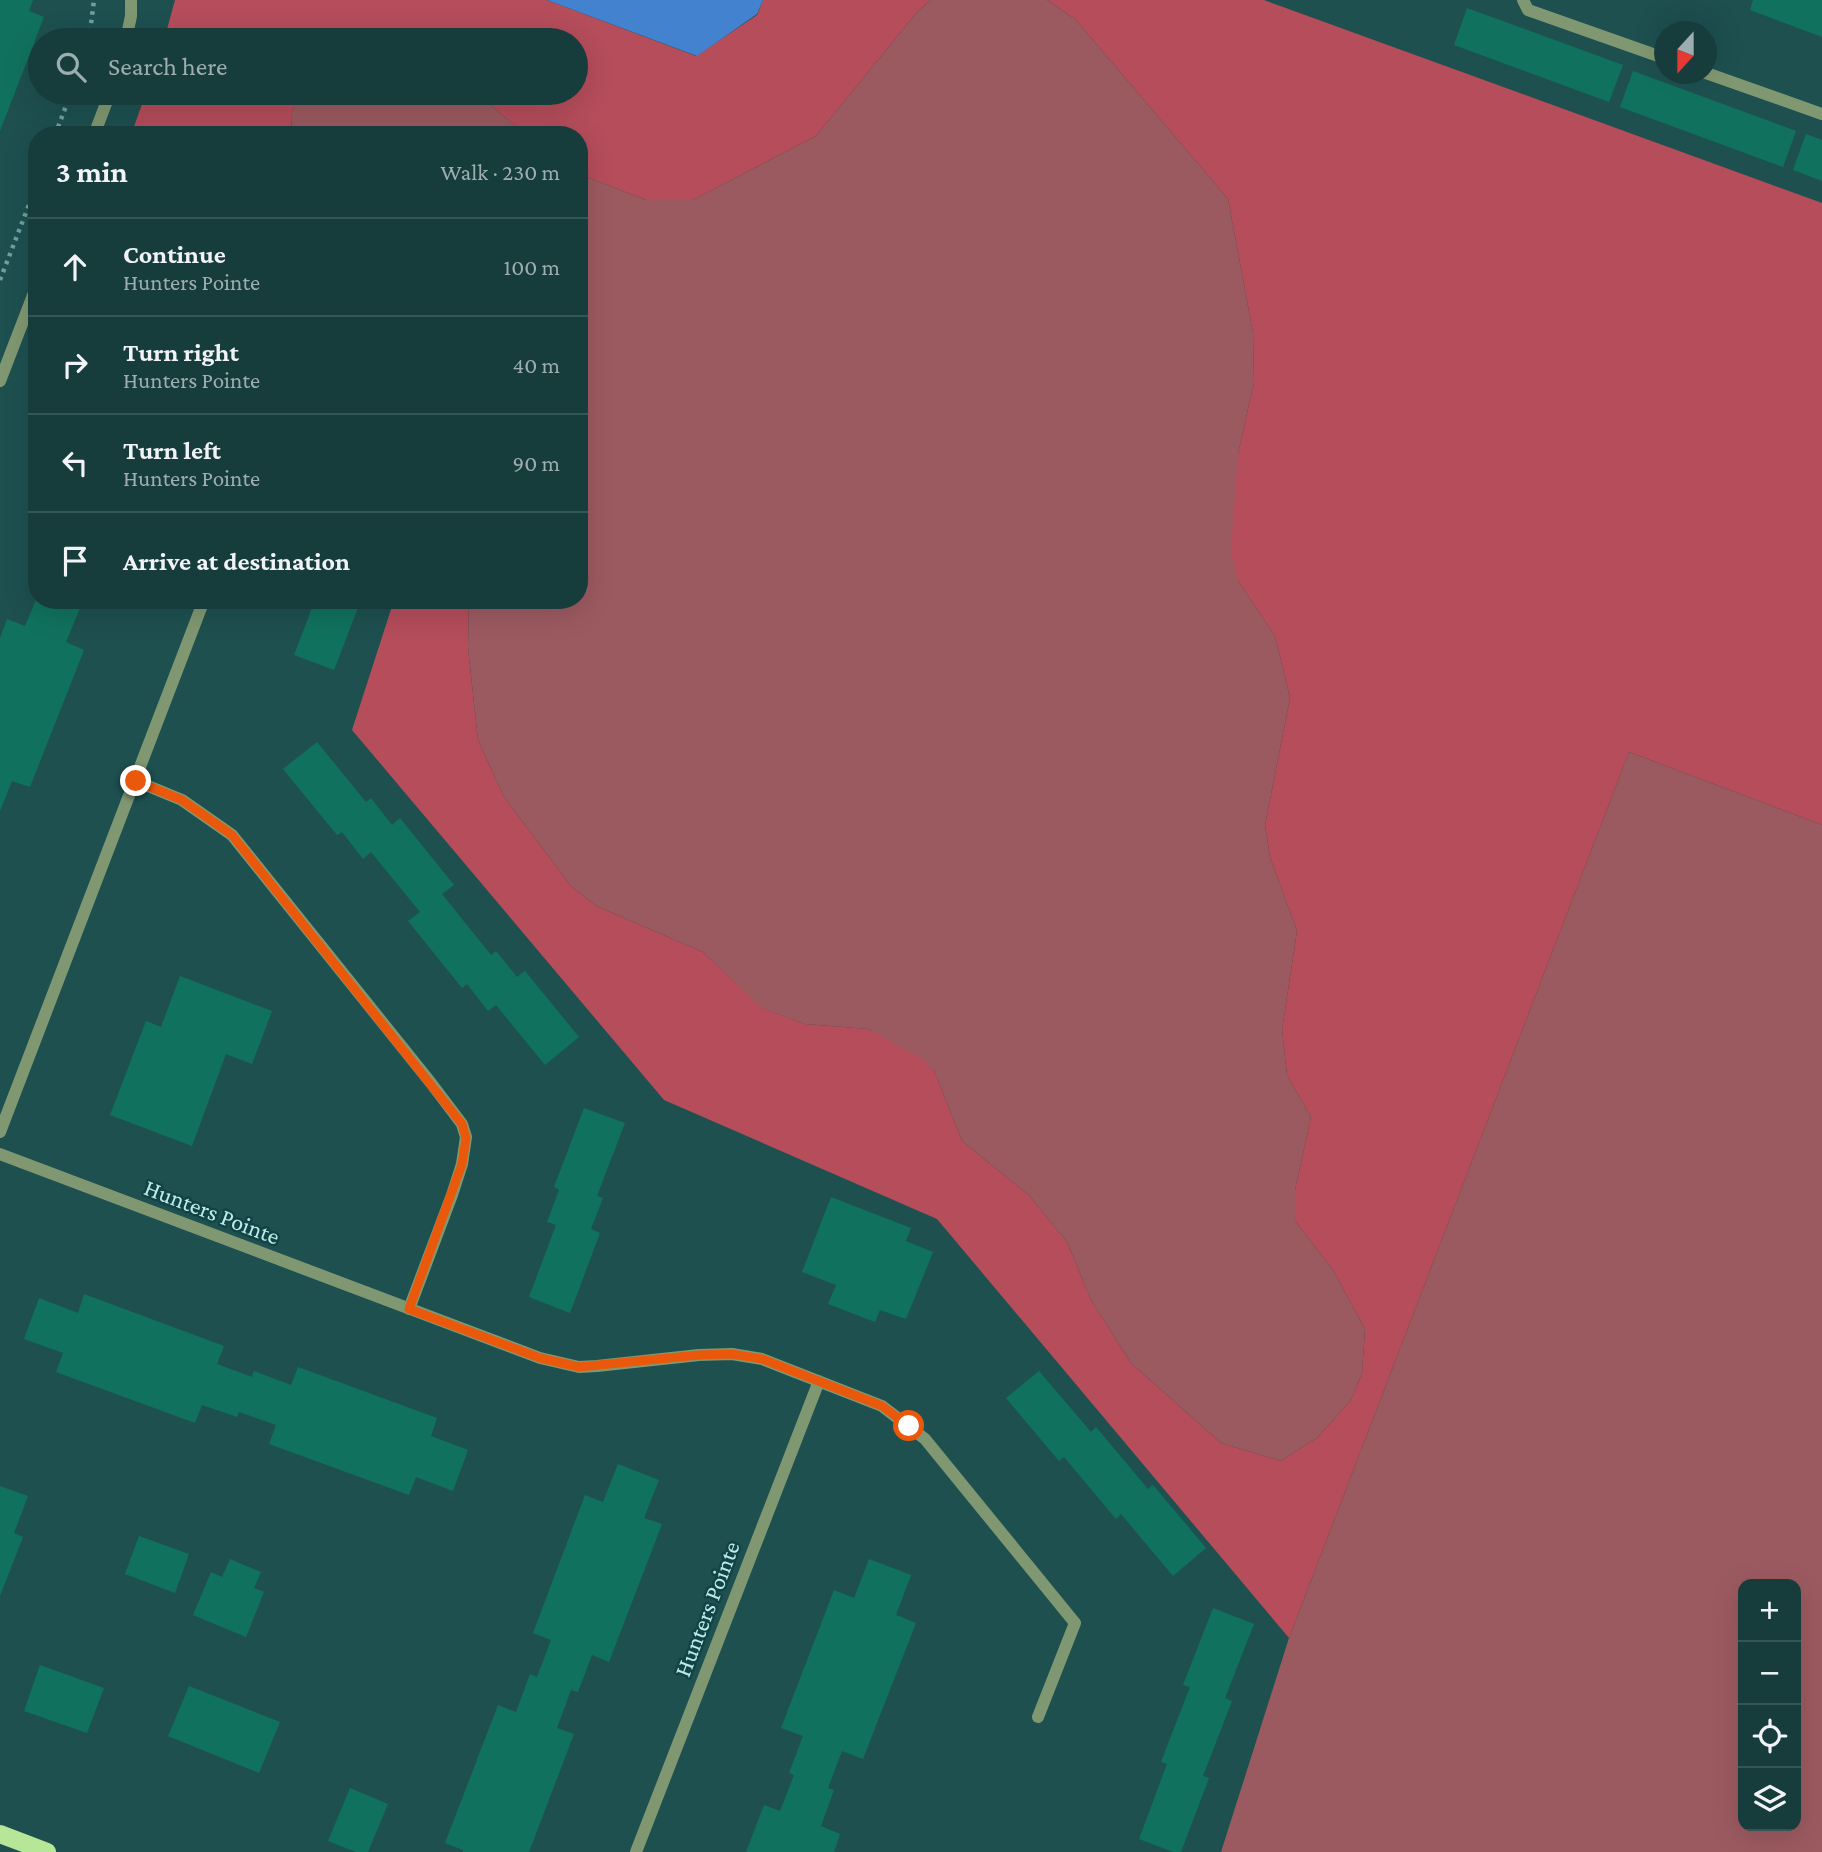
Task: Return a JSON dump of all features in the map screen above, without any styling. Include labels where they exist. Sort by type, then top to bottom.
[{"type":"main road","points":[[0,1834],[47,1852]]},
{"type":"street","points":[[128,28],[131,0]]},
{"type":"street","points":[[1523,0],[1528,10],[1654,54]]},
{"type":"street","points":[[1717,77],[1822,114]]},
{"type":"street","points":[[97,126],[105,105]]},
{"type":"street","points":[[0,381],[28,308]]},
{"type":"street","points":[[0,1132],[201,609]]},
{"type":"street","points":[[136,781],[182,800],[232,835],[462,1124],[466,1138],[462,1164],[409,1309]]},
{"type":"street","name":"Hunters Pointe","points":[[0,1154],[540,1358],[572,1365],[597,1366],[732,1354],[762,1359],[882,1406],[925,1439],[1075,1623],[1038,1717]]},
{"type":"street","name":"Hunters Pointe","points":[[636,1852],[819,1381]]},
{"type":"path","points":[[90,28],[94,0]]},
{"type":"path","points":[[58,126],[66,105]]},
{"type":"path","points":[[0,280],[28,207]]},
{"type":"shaded area","points":[[175,0],[547,0],[696,56],[757,15],[763,0],[931,0],[918,11],[816,136],[693,200],[646,200],[588,177],[588,126],[515,126],[490,105],[588,105],[588,28],[167,28]]},
{"type":"shaded area","points":[[931,0],[1047,0],[1075,19],[1228,199],[1253,333],[1254,382],[1238,454],[1238,581],[1275,636],[1290,698],[1265,825],[1270,857],[1297,931],[1282,1030],[1287,1075],[1311,1117],[1295,1190],[1295,1221],[1333,1270],[1365,1329],[1362,1373],[1351,1400],[1318,1437],[1281,1461],[1221,1443],[1131,1363],[1091,1300],[1067,1242],[1029,1195],[962,1141],[934,1070],[868,1029],[805,1024],[761,1008],[703,952],[596,906],[571,886],[504,797],[478,740],[468,648],[469,609],[588,609],[588,177],[646,200],[693,200],[816,136],[918,11]]},
{"type":"shaded area","points":[[1047,0],[1264,0],[1822,203],[1822,825],[1629,752],[1289,1638],[937,1219],[664,1100],[352,730],[391,609],[469,609],[468,648],[478,740],[504,797],[571,886],[596,906],[703,952],[762,1008],[805,1024],[868,1029],[921,1058],[934,1070],[962,1141],[1029,1195],[1067,1242],[1091,1300],[1131,1363],[1221,1443],[1281,1461],[1318,1437],[1351,1400],[1362,1373],[1365,1329],[1333,1270],[1295,1221],[1295,1190],[1311,1117],[1287,1075],[1282,1030],[1297,931],[1270,857],[1265,825],[1290,698],[1275,636],[1238,581],[1231,551],[1238,454],[1254,382],[1253,333],[1228,199],[1075,19]]},
{"type":"shaded area","points":[[142,105],[295,105],[291,126],[134,126]]},
{"type":"shaded area","points":[[295,105],[490,105],[515,126],[291,126]]},
{"type":"shaded area","points":[[1629,752],[1822,825],[1822,1852],[1221,1852],[1289,1638]]},
{"type":"water","points":[[547,0],[763,0],[757,14],[697,56]]},
{"type":"building","points":[[0,0],[33,0],[29,11],[44,17],[40,28],[28,28],[28,58],[0,131]]},
{"type":"building","points":[[1753,0],[1822,0],[1822,37],[1750,10]]},
{"type":"building","points":[[1467,8],[1623,65],[1609,102],[1454,45]]},
{"type":"building","points":[[1633,71],[1654,79],[1654,84],[1668,84],[1796,131],[1783,167],[1620,107]]},
{"type":"building","points":[[1806,134],[1822,140],[1822,181],[1793,170]]},
{"type":"building","points":[[32,609],[80,609],[66,642],[84,650],[30,787],[12,781],[0,811],[0,638],[7,619],[25,626]]},
{"type":"building","points":[[312,609],[358,609],[334,670],[294,655]]},
{"type":"building","points":[[317,742],[366,802],[371,798],[392,825],[400,818],[454,885],[442,894],[491,955],[496,951],[517,977],[525,971],[579,1037],[545,1065],[496,1005],[488,1011],[467,984],[462,988],[408,921],[420,912],[371,852],[363,859],[342,832],[337,835],[283,769]]},
{"type":"building","points":[[180,976],[272,1011],[252,1064],[226,1054],[192,1146],[110,1115],[146,1021],[161,1027]]},
{"type":"building","points":[[584,1108],[625,1123],[597,1196],[603,1198],[591,1229],[600,1233],[570,1313],[529,1297],[556,1225],[547,1222],[559,1190],[554,1187]]},
{"type":"building","points":[[831,1197],[911,1228],[906,1241],[933,1252],[906,1319],[880,1310],[875,1322],[828,1304],[836,1285],[802,1272]]},
{"type":"building","points":[[84,1294],[224,1346],[217,1364],[252,1377],[254,1371],[291,1385],[298,1367],[437,1418],[431,1436],[468,1450],[453,1491],[416,1477],[409,1495],[269,1444],[276,1425],[239,1412],[237,1417],[202,1405],[195,1423],[56,1372],[63,1353],[24,1339],[39,1298],[78,1313]]},
{"type":"building","points":[[1039,1371],[1091,1432],[1096,1427],[1148,1489],[1153,1485],[1206,1548],[1173,1576],[1121,1514],[1116,1519],[1064,1457],[1059,1461],[1006,1398]]},
{"type":"building","points":[[618,1464],[659,1480],[644,1518],[662,1524],[609,1662],[592,1655],[578,1692],[571,1690],[557,1728],[574,1734],[529,1852],[463,1852],[445,1843],[498,1705],[516,1712],[530,1674],[537,1677],[551,1640],[533,1633],[585,1495],[603,1502]]},
{"type":"building","points":[[0,1486],[28,1496],[14,1533],[23,1537],[0,1596]]},
{"type":"building","points":[[139,1536],[189,1554],[175,1593],[125,1574]]},
{"type":"building","points":[[230,1559],[261,1572],[254,1588],[264,1592],[246,1637],[193,1615],[211,1572],[222,1577]]},
{"type":"building","points":[[869,1559],[911,1575],[896,1615],[916,1623],[863,1759],[842,1751],[828,1788],[834,1790],[821,1826],[840,1834],[834,1852],[746,1852],[764,1805],[780,1811],[794,1775],[789,1773],[803,1736],[781,1728],[834,1590],[854,1598]]},
{"type":"building","points":[[1213,1608],[1254,1624],[1225,1698],[1232,1701],[1203,1776],[1209,1778],[1181,1852],[1173,1852],[1139,1839],[1167,1764],[1161,1762],[1190,1687],[1183,1685]]},
{"type":"building","points":[[40,1665],[104,1688],[87,1733],[24,1711]]},
{"type":"building","points":[[189,1686],[280,1722],[259,1773],[168,1736]]},
{"type":"building","points":[[350,1788],[388,1804],[368,1852],[356,1852],[328,1841]]},
{"type":"route","points":[[136,781],[182,800],[232,835],[462,1124],[466,1138],[462,1164],[409,1309],[540,1358],[579,1367],[699,1355],[732,1354],[762,1359],[882,1406],[909,1426]]}]
